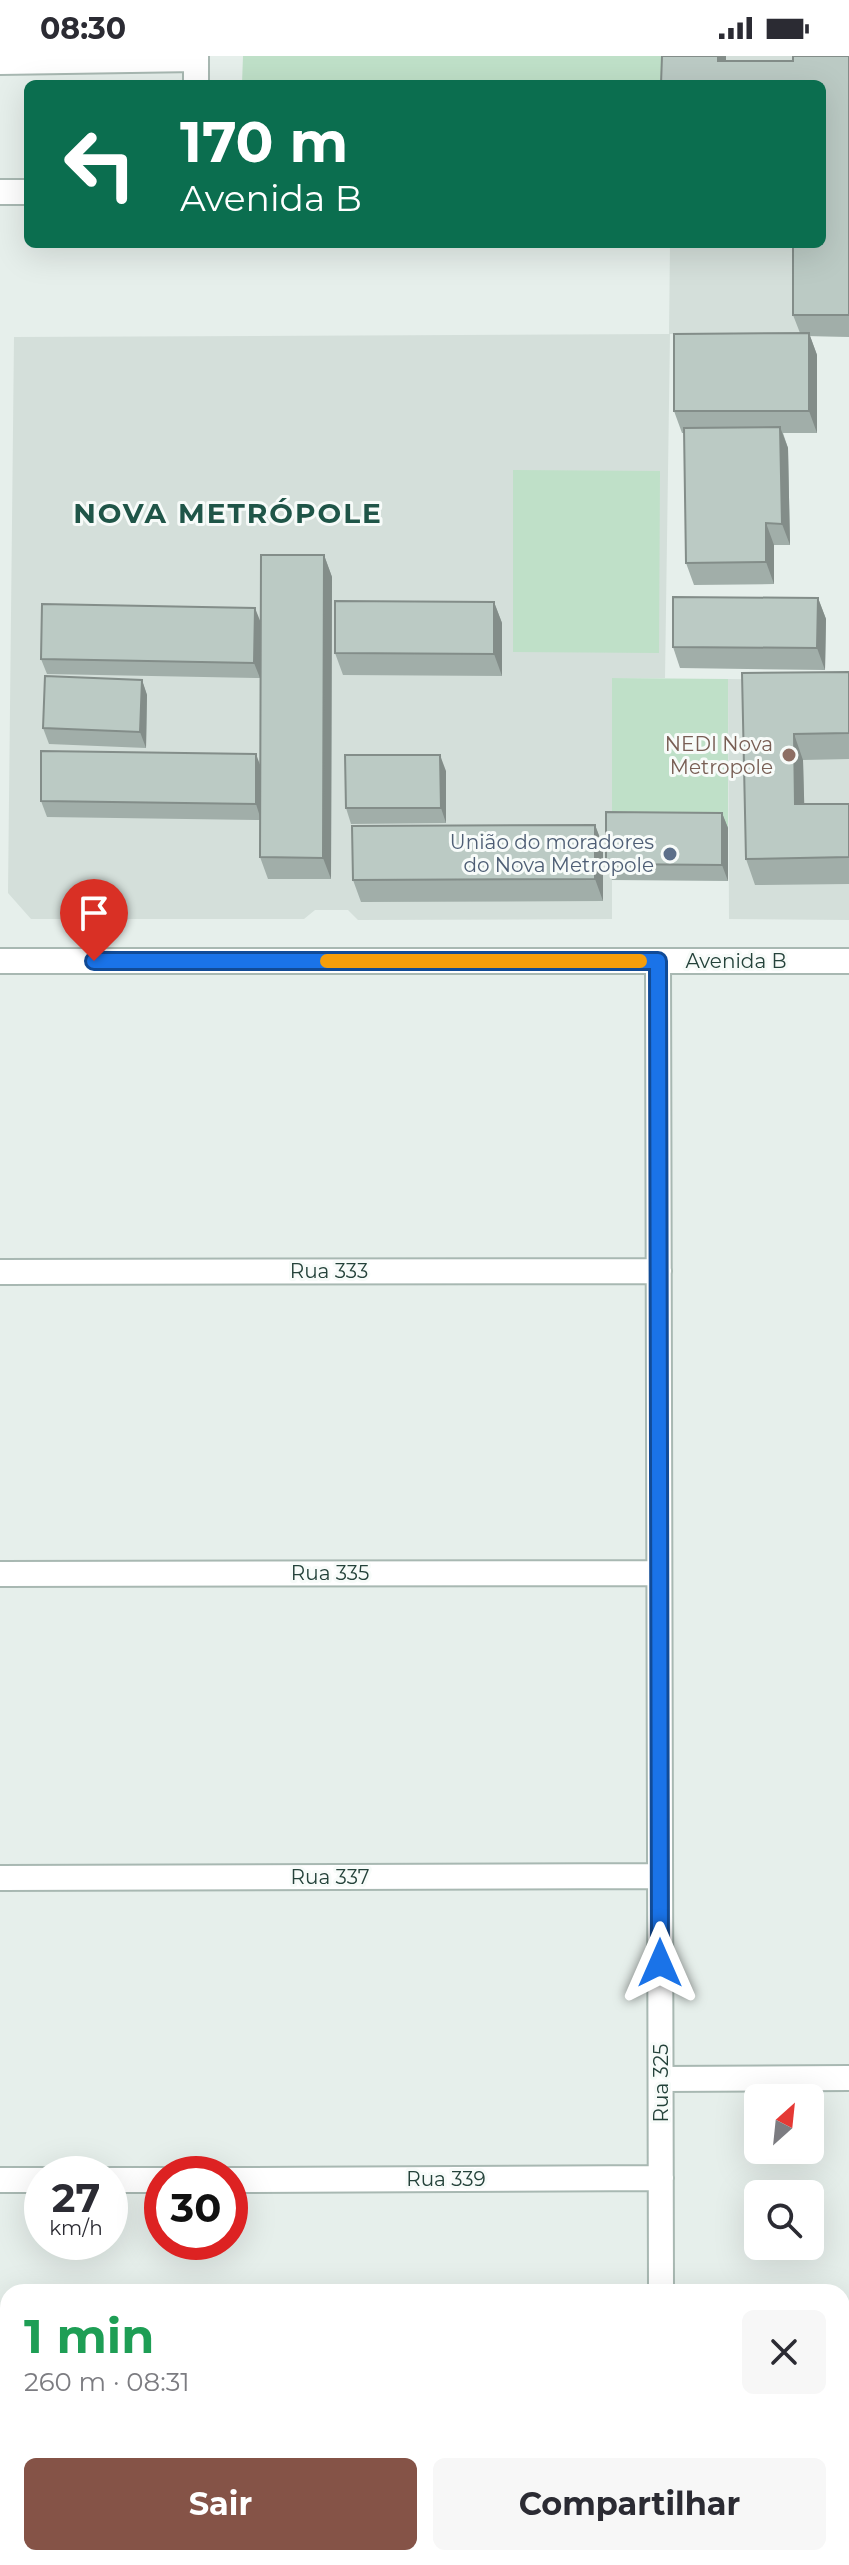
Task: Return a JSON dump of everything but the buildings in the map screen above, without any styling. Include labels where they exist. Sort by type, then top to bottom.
[{"type":"street","points":[[0,62],[196,58],[196,80]]},
{"type":"street","points":[[0,192],[24,192]]},
{"type":"street","name":"Avenida B","points":[[0,961],[849,961]]},
{"type":"street","name":"Rua 325","points":[[658,961],[661,2284]]},
{"type":"street","name":"Rua 333","points":[[0,1272],[659,1271]]},
{"type":"street","name":"Rua 335","points":[[0,1574],[659,1573]]},
{"type":"street","name":"Rua 337","points":[[0,1878],[660,1876]]},
{"type":"street","points":[[661,2079],[849,2078]]},
{"type":"street","name":"Rua 339","points":[[248,2180],[661,2178]]},
{"type":"street","points":[[0,2180],[24,2180]]},
{"type":"shaded area","points":[[669,56],[849,56],[849,337],[670,334],[665,678],[612,678],[612,919],[358,920],[348,910],[315,910],[304,919],[31,919],[8,893],[14,337],[669,334],[670,248],[826,248],[826,80],[800,80]]},
{"type":"shaded area","name":"NEDI Nova Metropole","points":[[728,679],[849,681],[849,920],[729,919]]},
{"type":"green space","points":[[243,56],[669,56],[669,80],[242,80]]},
{"type":"green space","points":[[513,470],[660,471],[659,653],[513,652]]},
{"type":"green space","points":[[612,678],[728,679],[728,828],[612,827]]},
{"type":"slow traffic","points":[[327,961],[640,961]]},
{"type":"place","name":"NEDI Nova Metropole","points":[[789,755]]},
{"type":"place","name":"União do moradores do Nova Metropole","points":[[670,854]]},
{"type":"district","name":"NOVA METRÓPOLE","points":[[228,513]]},
{"type":"route","points":[[94,961],[658,961],[660,1963]]}]
